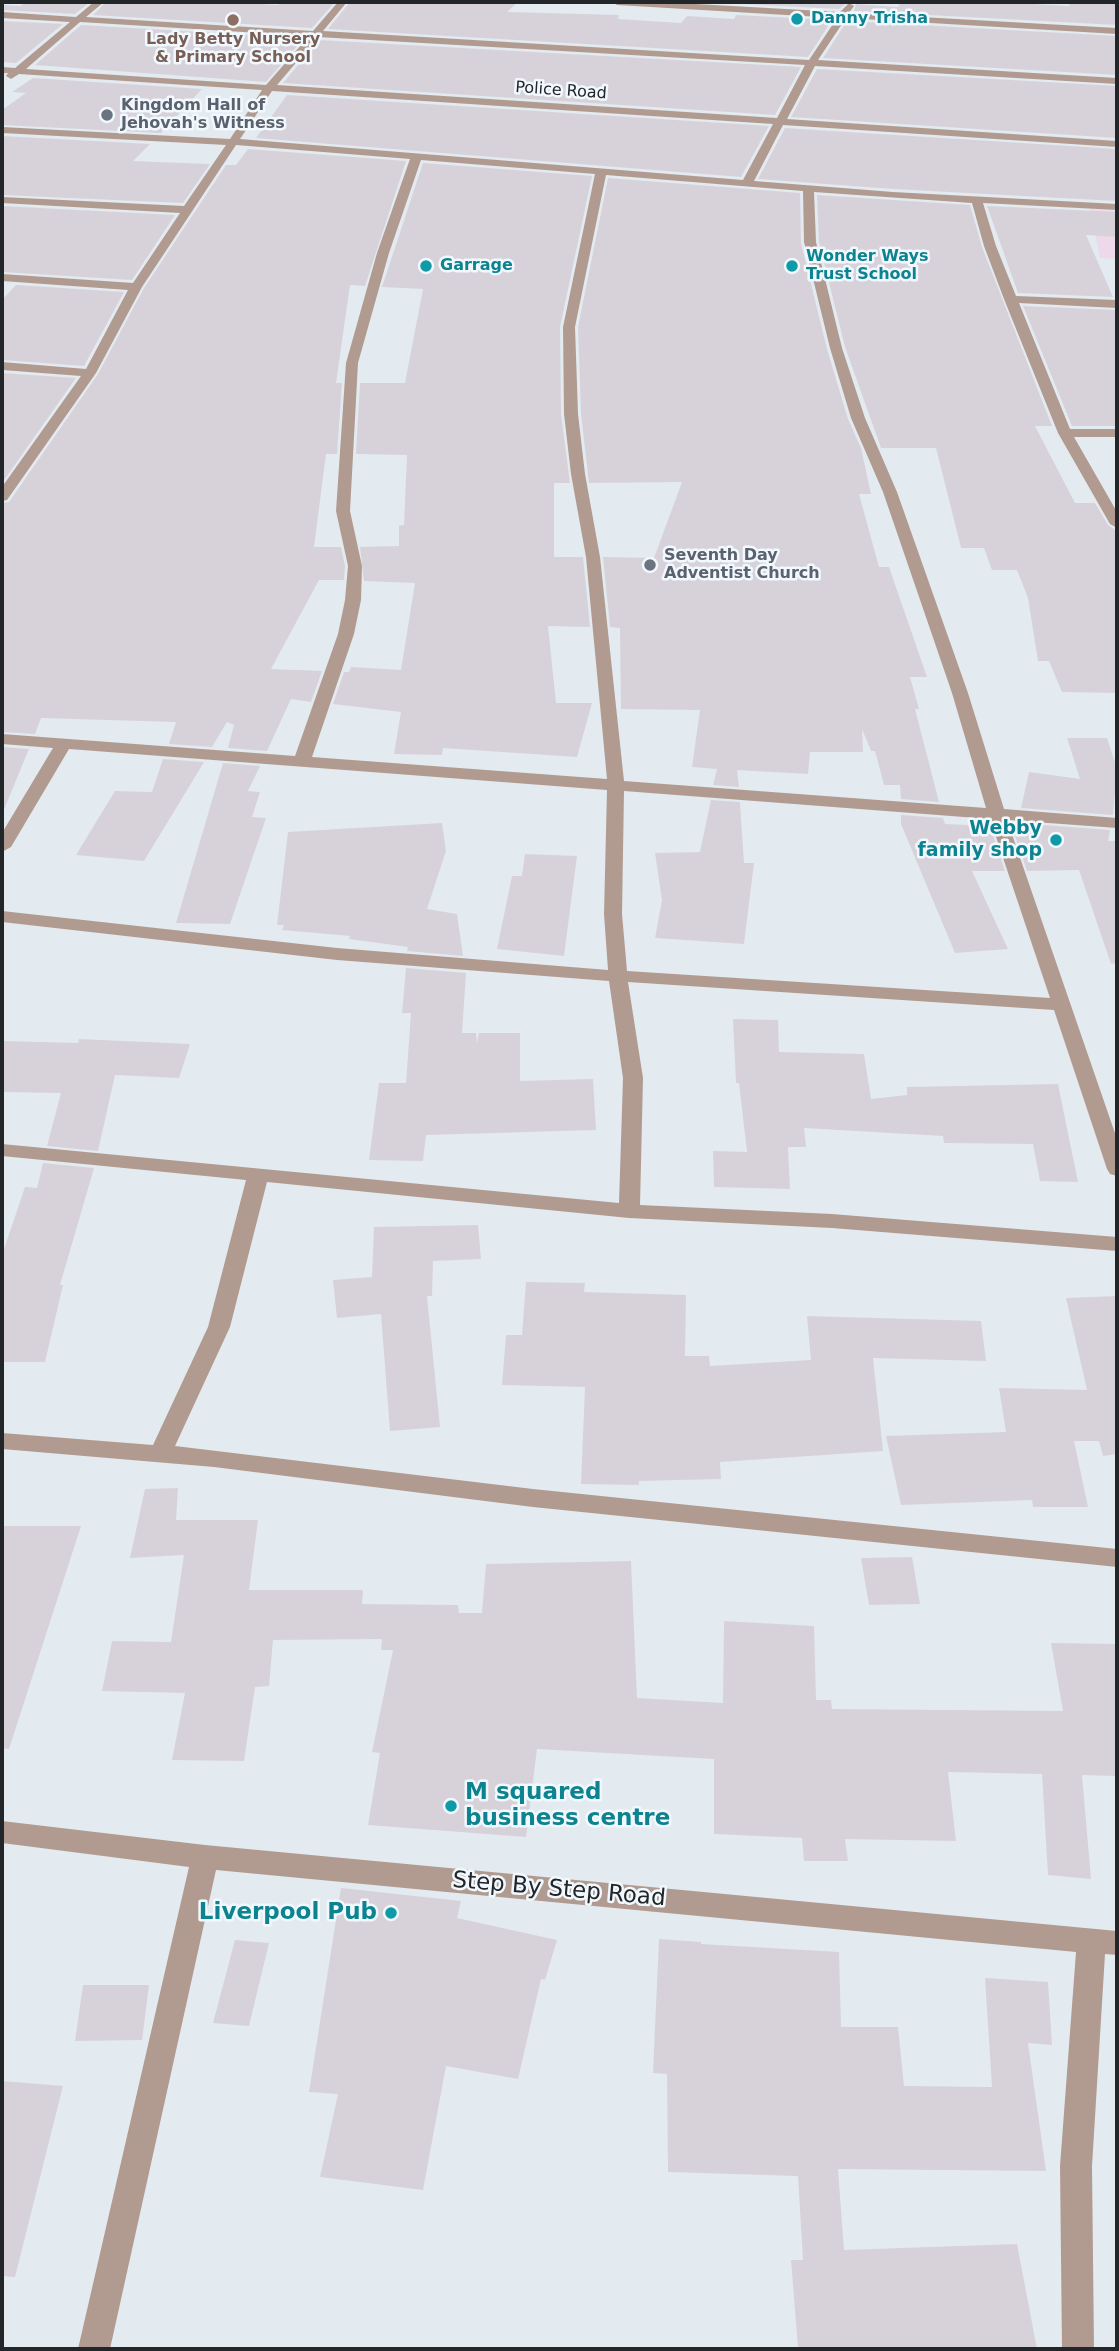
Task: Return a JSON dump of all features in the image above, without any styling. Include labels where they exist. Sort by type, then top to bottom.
[{"type":"street","points":[[2,84],[99,2]]},
{"type":"street","points":[[2,497],[90,373],[136,287],[268,89],[343,2]]},
{"type":"street","points":[[617,2],[1117,31]]},
{"type":"street","points":[[747,183],[812,62],[851,2]]},
{"type":"street","points":[[2,15],[1117,81]]},
{"type":"street","name":"Police Road","points":[[2,70],[1117,144]]},
{"type":"street","points":[[2,130],[233,142],[601,173],[978,200],[1117,207]]},
{"type":"street","points":[[302,761],[345,634],[353,600],[355,566],[343,510],[352,363],[383,253],[416,158]]},
{"type":"street","points":[[601,173],[569,327],[571,414],[578,474],[593,557],[616,785],[613,914],[618,976],[633,1078],[629,1211]]},
{"type":"street","points":[[808,188],[810,242],[836,348],[858,418],[890,492],[923,585],[960,693],[996,815],[1117,1169]]},
{"type":"street","points":[[2,200],[187,211]]},
{"type":"street","points":[[978,200],[990,246],[1065,433],[1117,524]]},
{"type":"street","points":[[2,277],[136,287]]},
{"type":"street","points":[[1010,299],[1117,304]]},
{"type":"street","points":[[2,366],[90,373]]},
{"type":"street","points":[[1065,433],[1117,433]]},
{"type":"street","points":[[2,469],[19,470]]},
{"type":"street","points":[[2,739],[1117,823]]},
{"type":"street","points":[[2,847],[64,744]]},
{"type":"street","points":[[2,917],[337,954],[618,976],[1062,1005]]},
{"type":"street","points":[[2,1150],[629,1211],[832,1221],[1117,1244]]},
{"type":"street","points":[[160,1454],[219,1327],[258,1175]]},
{"type":"street","points":[[2,1441],[160,1454],[533,1498],[1117,1558]]},
{"type":"street","name":"Step By Step Road","points":[[2,1832],[205,1857],[1104,1942]]},
{"type":"street","points":[[94,2349],[205,1857]]},
{"type":"street","points":[[1078,2349],[1076,2166],[1104,1942]]},
{"type":"shaded area","points":[[1090,209],[1117,211],[1117,259],[1100,258]]},
{"type":"building","points":[[25,2],[90,2],[75,14],[2,10],[2,5],[21,6]]},
{"type":"building","points":[[106,2],[227,2],[276,5],[289,2],[335,2],[312,28],[93,15]]},
{"type":"building","points":[[350,2],[518,2],[507,12],[619,15],[618,19],[681,23],[687,16],[734,19],[736,15],[832,20],[808,57],[328,29]]},
{"type":"building","points":[[901,2],[999,2],[1069,6],[1070,2],[1117,2],[1117,25],[854,11],[856,4],[898,7]]},
{"type":"building","points":[[743,4],[845,4],[839,9]]},
{"type":"building","points":[[2,21],[63,24],[16,63],[2,62]]},
{"type":"building","points":[[847,21],[1117,36],[1117,75],[823,58]]},
{"type":"building","points":[[81,25],[304,38],[266,82],[35,65]]},
{"type":"building","points":[[319,40],[801,67],[775,115],[283,83]]},
{"type":"building","points":[[817,69],[1117,86],[1117,138],[791,117]]},
{"type":"building","points":[[33,78],[202,89],[161,133],[2,125],[2,110],[26,93],[12,92]]},
{"type":"building","points":[[287,95],[769,126],[741,177],[256,138]]},
{"type":"building","points":[[785,128],[1117,149],[1117,201],[758,179]]},
{"type":"building","points":[[2,136],[150,144],[133,161],[210,164],[183,203],[2,195]]},
{"type":"building","points":[[248,149],[406,161],[365,286],[350,285],[336,383],[342,383],[337,454],[326,454],[314,547],[341,547],[345,566],[344,580],[319,580],[271,669],[322,671],[311,702],[291,699],[267,751],[228,748],[234,725],[227,722],[212,747],[169,744],[176,722],[41,718],[35,734],[2,732],[2,503],[9,502],[98,374],[144,288],[226,165],[236,165]]},
{"type":"building","points":[[423,163],[592,176],[560,327],[561,414],[570,483],[554,483],[554,557],[583,557],[590,627],[548,626],[556,703],[592,703],[577,757],[443,748],[442,755],[394,754],[401,712],[333,704],[344,672],[349,672],[351,667],[401,670],[415,583],[364,581],[360,547],[399,546],[399,526],[404,525],[407,455],[356,454],[360,383],[405,383],[423,289],[382,287]]},
{"type":"building","points":[[608,178],[800,193],[801,243],[827,349],[848,419],[861,448],[871,494],[859,494],[879,567],[889,567],[927,677],[910,677],[919,709],[915,709],[939,802],[901,799],[900,785],[884,785],[875,751],[871,751],[862,729],[863,752],[810,752],[808,774],[737,770],[739,787],[713,785],[717,769],[692,767],[700,710],[621,709],[620,628],[610,627],[603,557],[654,558],[682,482],[589,483],[581,414],[578,327]]},
{"type":"building","points":[[817,195],[970,205],[982,247],[1052,426],[1035,426],[1075,503],[1095,503],[1108,525],[1117,531],[1117,693],[1062,692],[1049,661],[1038,661],[1028,598],[1017,570],[992,570],[984,548],[961,548],[936,448],[881,448],[845,347],[819,242]]},
{"type":"building","points":[[2,206],[175,215],[132,280],[2,272]]},
{"type":"building","points":[[987,206],[1117,212],[1117,237],[1086,235],[1113,297],[1018,293]]},
{"type":"building","points":[[16,285],[124,292],[84,366],[2,360],[2,300]]},
{"type":"building","points":[[1023,306],[1117,310],[1117,426],[1072,426]]},
{"type":"building","points":[[2,373],[76,378],[2,483]]},
{"type":"building","points":[[1067,738],[1107,738],[1117,768],[1113,815],[1021,808],[1029,772],[1080,779]]},
{"type":"building","points":[[2,747],[29,749],[3,812],[2,811]]},
{"type":"building","points":[[163,759],[204,762],[144,861],[76,855],[115,791],[152,792]]},
{"type":"building","points":[[223,763],[260,766],[248,791],[260,792],[252,817],[266,818],[230,924],[176,923]]},
{"type":"building","points":[[711,800],[740,802],[744,863],[754,863],[744,944],[655,938],[662,900],[655,853],[700,852]]},
{"type":"building","points":[[901,815],[943,818],[945,824],[990,826],[1005,871],[972,871],[1008,949],[955,953],[901,824]]},
{"type":"building","points":[[442,823],[446,851],[427,909],[457,914],[463,956],[407,951],[408,947],[349,939],[350,936],[282,930],[284,925],[277,925],[288,832]]},
{"type":"building","points":[[1017,823],[1110,830],[1108,841],[1117,841],[1117,963],[1111,964],[1079,870],[1027,871],[1012,827],[1017,827]]},
{"type":"building","points":[[525,854],[577,856],[564,956],[497,949],[512,876],[522,876]]},
{"type":"building","points":[[406,968],[466,973],[462,1033],[476,1033],[477,1043],[479,1033],[520,1033],[520,1081],[593,1079],[596,1130],[426,1135],[423,1161],[369,1160],[379,1083],[406,1083],[411,1013],[402,1013]]},
{"type":"building","points":[[733,1019],[778,1020],[779,1052],[864,1054],[871,1099],[907,1095],[907,1087],[1058,1084],[1078,1182],[1040,1181],[1033,1144],[944,1143],[943,1136],[804,1128],[806,1147],[788,1147],[790,1189],[714,1187],[713,1151],[747,1152],[739,1083],[736,1083]]},
{"type":"building","points":[[79,1039],[190,1044],[179,1078],[115,1075],[98,1151],[47,1146],[61,1093],[2,1092],[2,1041],[78,1043]]},
{"type":"building","points":[[43,1163],[94,1168],[60,1285],[63,1285],[45,1362],[2,1362],[2,1255],[25,1187],[37,1188]]},
{"type":"building","points":[[478,1225],[481,1259],[433,1261],[432,1296],[427,1296],[440,1427],[390,1431],[381,1314],[337,1318],[333,1280],[372,1277],[374,1227]]},
{"type":"building","points":[[526,1282],[585,1283],[584,1292],[686,1295],[685,1356],[709,1356],[710,1366],[811,1360],[807,1316],[981,1321],[986,1361],[873,1358],[883,1451],[720,1462],[721,1479],[639,1481],[639,1485],[581,1484],[585,1387],[502,1385],[506,1335],[522,1335]]},
{"type":"building","points":[[1117,1296],[1117,1454],[1103,1456],[1099,1441],[1074,1441],[1088,1507],[1033,1507],[1032,1500],[901,1505],[886,1436],[1006,1432],[999,1388],[1087,1390],[1066,1298]]},
{"type":"building","points":[[178,1488],[176,1520],[258,1520],[249,1590],[363,1590],[362,1604],[458,1605],[459,1613],[482,1613],[486,1564],[631,1561],[637,1698],[723,1703],[724,1621],[814,1626],[816,1700],[831,1700],[832,1709],[1063,1711],[1051,1643],[1117,1644],[1117,1776],[1082,1775],[1091,1879],[1048,1875],[1042,1774],[948,1772],[956,1841],[845,1839],[848,1861],[804,1861],[802,1838],[714,1834],[714,1759],[537,1749],[526,1837],[368,1825],[380,1753],[372,1752],[393,1650],[381,1650],[382,1639],[273,1640],[269,1686],[255,1687],[244,1761],[172,1760],[185,1693],[102,1691],[112,1641],[171,1642],[184,1555],[130,1558],[145,1489]]},
{"type":"building","points":[[2,1526],[81,1526],[9,1749],[2,1748]]},
{"type":"building","points":[[912,1557],[920,1604],[869,1605],[861,1558]]},
{"type":"building","points":[[341,1888],[461,1901],[457,1918],[557,1940],[545,1980],[541,1979],[518,2079],[446,2066],[423,2190],[320,2177],[338,2094],[309,2092]]},
{"type":"building","points":[[659,1939],[839,1952],[841,2027],[898,2027],[904,2086],[992,2087],[985,1978],[1048,1982],[1052,2045],[1028,2043],[1046,2171],[838,2169],[844,2250],[1017,2244],[1037,2349],[798,2348],[791,2260],[803,2260],[798,2176],[668,2172],[667,2074],[653,2073]]},
{"type":"building","points":[[235,1940],[269,1943],[249,2026],[213,2023]]},
{"type":"building","points":[[83,1985],[149,1985],[142,2040],[75,2041]]},
{"type":"building","points":[[2,2081],[63,2086],[15,2277],[2,2276]]},
{"type":"place","name":"Danny Trisha","points":[[797,19]]},
{"type":"place","name":"Lady Betty Nursery & Primary School","points":[[233,20]]},
{"type":"place","name":"Kingdom Hall of Jehovah's Witness","points":[[107,115]]},
{"type":"place","name":"Garrage","points":[[426,266]]},
{"type":"place","name":"Wonder Ways Trust School","points":[[792,266]]},
{"type":"place","name":"Seventh Day Adventist Church","points":[[650,565]]},
{"type":"place","name":"Webby family shop","points":[[1056,840]]},
{"type":"place","name":"M squared business centre","points":[[451,1806]]},
{"type":"place","name":"Liverpool Pub","points":[[391,1913]]}]
